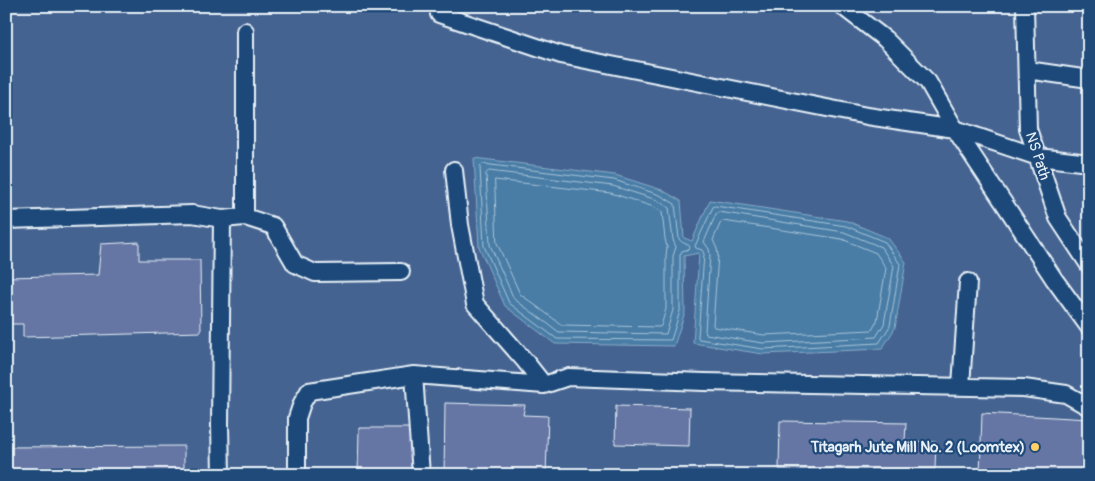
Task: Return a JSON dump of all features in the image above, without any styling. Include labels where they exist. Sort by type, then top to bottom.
[{"type":"street","points":[[842,6],[885,39],[928,82],[955,129],[1054,279],[1089,327]]},
{"type":"street","name":"NS Path","points":[[1025,6],[1028,129],[1058,218],[1089,265]]},
{"type":"street","points":[[438,14],[561,55],[867,116],[955,129],[1038,157],[1089,163]]},
{"type":"street","points":[[245,31],[245,217]]},
{"type":"street","points":[[1027,70],[1089,79]]},
{"type":"street","points":[[454,170],[460,225],[476,304],[544,385]]},
{"type":"street","points":[[6,220],[192,214],[222,219],[245,217],[273,226],[295,264],[315,273],[401,272]]},
{"type":"street","points":[[221,475],[222,219]]},
{"type":"street","points":[[961,386],[968,282]]},
{"type":"street","points":[[414,375],[421,475]]},
{"type":"street","points":[[297,475],[297,418],[302,403],[309,392],[414,375],[544,385],[568,377],[704,382],[1024,388],[1066,394],[1089,407]]},
{"type":"shaded area","points":[[6,6],[1089,6],[1089,475],[6,475]]},
{"type":"water","points":[[474,158],[615,175],[662,190],[681,201],[684,238],[692,241],[710,200],[847,221],[888,238],[906,262],[895,328],[882,349],[763,354],[693,343],[699,253],[684,256],[685,312],[674,346],[555,344],[505,306],[479,247]]},
{"type":"building","points":[[139,242],[139,260],[200,260],[201,332],[23,337],[23,324],[6,324],[6,277],[98,275],[101,244]]},
{"type":"building","points":[[445,403],[525,405],[523,415],[548,416],[546,475],[444,475]]},
{"type":"building","points":[[616,406],[690,408],[689,446],[615,444]]},
{"type":"building","name":"Titagarh Jute Mill No. 2 (Loomtex)","points":[[982,413],[1089,419],[1089,475],[980,475]]},
{"type":"building","points":[[780,421],[906,423],[905,441],[936,442],[935,469],[779,469]]},
{"type":"building","points":[[359,428],[412,428],[412,475],[358,475]]},
{"type":"building","points":[[184,446],[184,475],[6,475],[6,447]]},
{"type":"place","name":"Titagarh Jute Mill No. 2 (Loomtex)","points":[[1035,447]]}]
